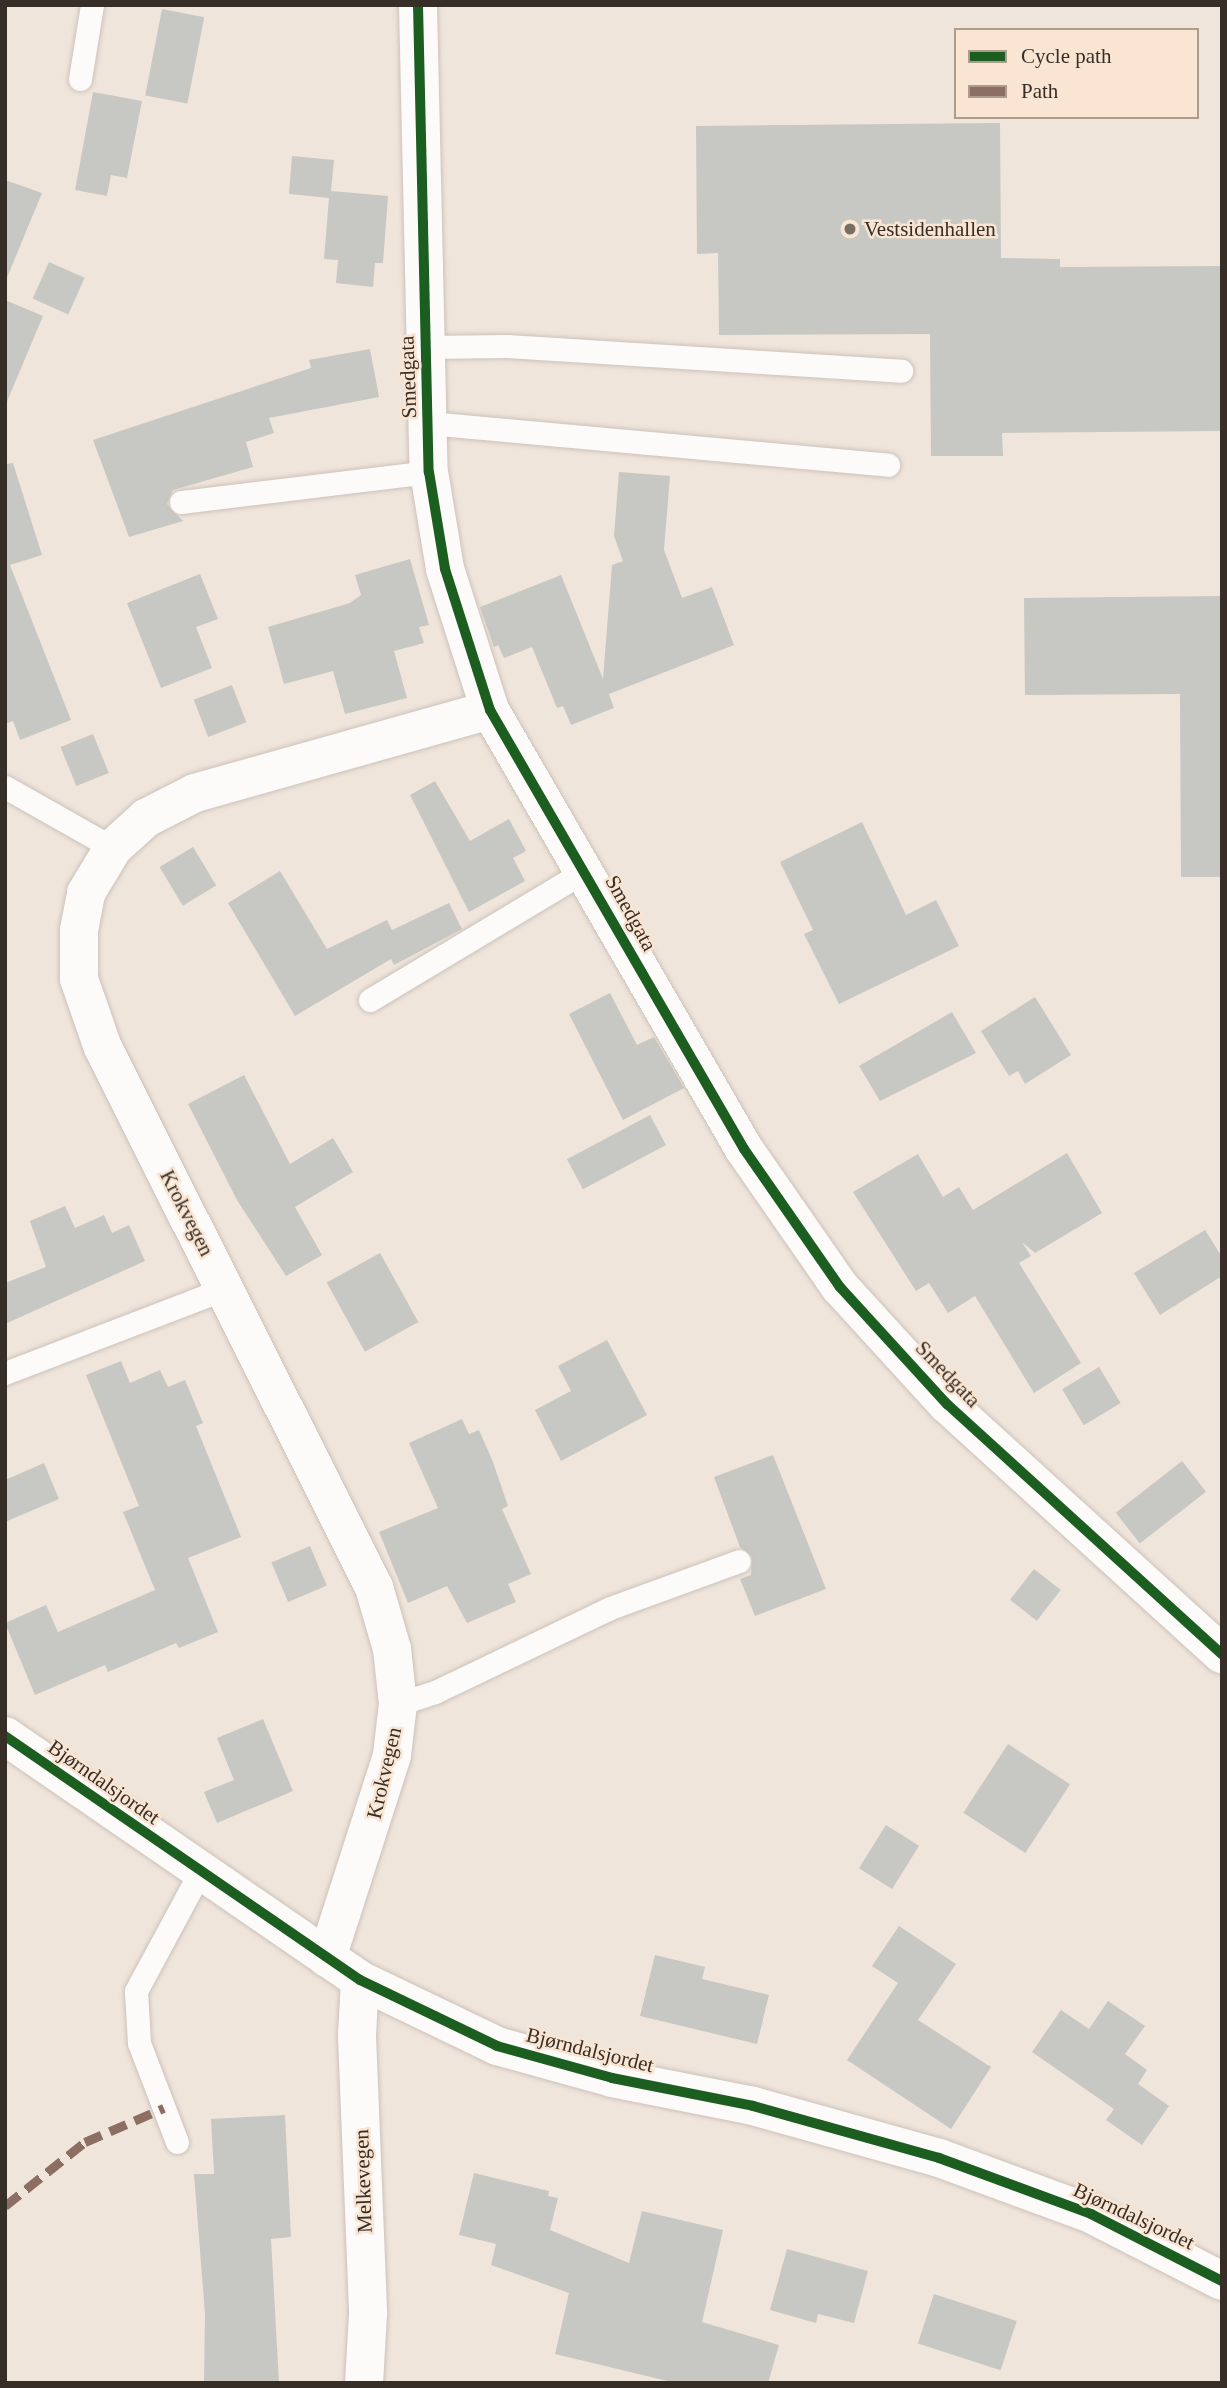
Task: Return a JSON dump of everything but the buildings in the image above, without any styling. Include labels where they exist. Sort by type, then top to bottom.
[{"type":"street","name":"Smedgata","points":[[418,5],[429,472],[444,569],[490,710],[744,1149],[839,1287],[947,1404],[1222,1654]]},
{"type":"street","name":"Krokvegen","points":[[327,1958],[376,1813],[398,1704],[393,1649],[374,1587],[103,1048],[79,979],[86,893],[113,848],[146,818],[195,793],[490,710]]},
{"type":"street","name":"Bjørndalsjordet","points":[[5,1736],[199,1874],[360,1980],[497,2046],[611,2078],[753,2106],[939,2158],[1091,2214],[1222,2281]]},
{"type":"street","name":"Melkevegen","points":[[360,1980],[357,2036],[368,2314],[364,2383]]},
{"type":"lane","points":[[80,79],[92,5]]},
{"type":"lane","points":[[425,346],[507,346],[901,371]]},
{"type":"lane","points":[[429,424],[888,465]]},
{"type":"lane","points":[[181,502],[429,472]]},
{"type":"lane","points":[[5,787],[113,848]]},
{"type":"lane","points":[[369,1000],[585,871]]},
{"type":"lane","points":[[5,1373],[226,1288]]},
{"type":"lane","points":[[398,1704],[435,1692],[610,1608],[739,1561]]},
{"type":"lane","points":[[177,2142],[139,2043],[136,1992],[199,1874]]},
{"type":"marked path","points":[[5,2206],[85,2142],[164,2108]]},
{"type":"cycle path","points":[[418,5],[429,472],[445,569],[490,710],[744,1149],[840,1287],[947,1404],[1222,1654]]},
{"type":"cycle path","points":[[5,1736],[360,1980],[497,2046],[612,2078],[753,2106],[939,2158],[1091,2214],[1222,2281]]},
{"type":"place","name":"Vestsidenhallen","points":[[850,229]]}]
